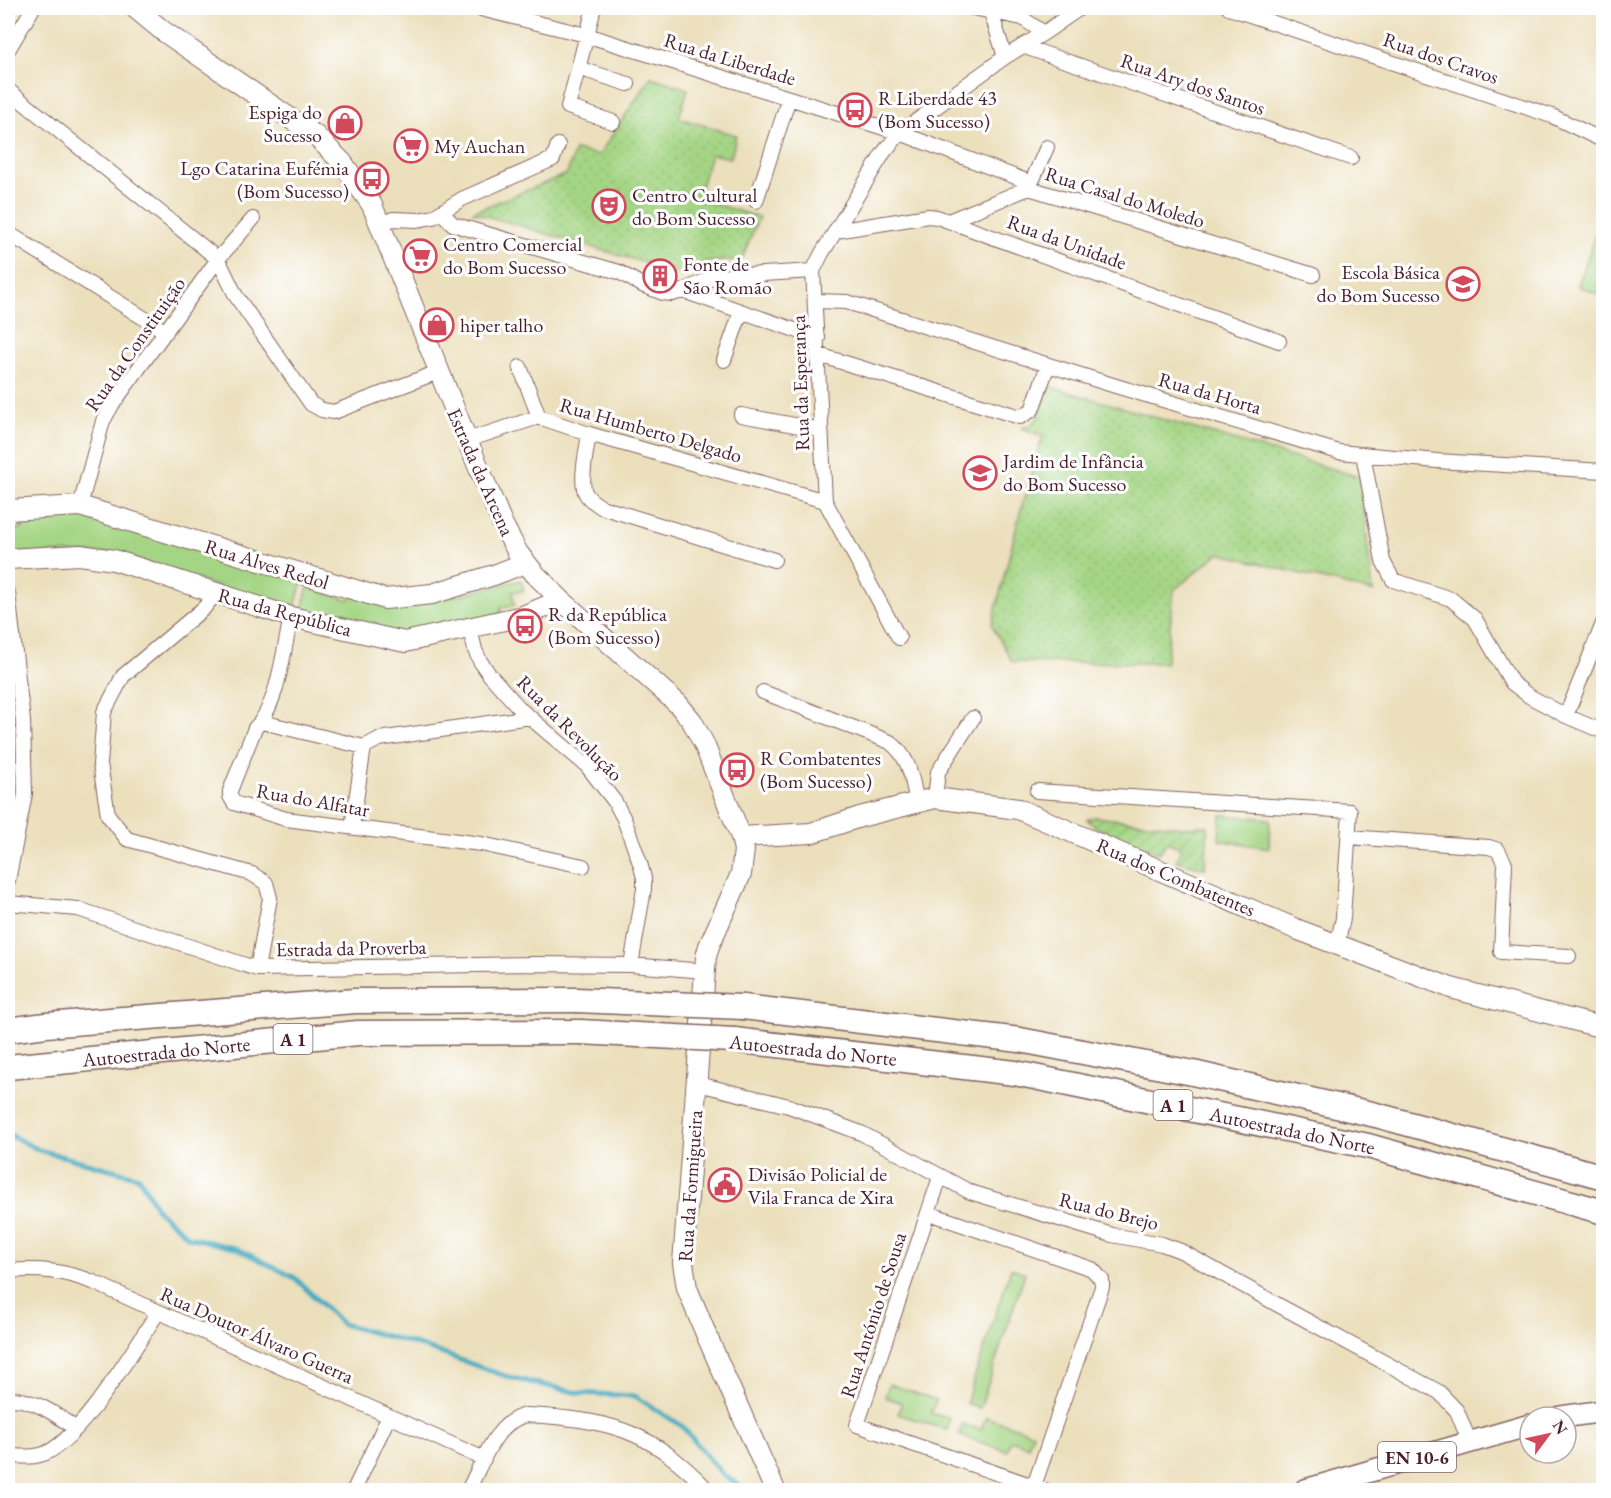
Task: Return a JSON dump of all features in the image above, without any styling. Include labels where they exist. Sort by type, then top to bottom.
[{"type":"highway","name":"Autoestrada do Norte","points":[[8,1030],[46,1025],[355,1001],[576,1000],[743,1007],[1020,1040],[1193,1073],[1376,1115],[1604,1177]]},
{"type":"highway","name":"Autoestrada do Norte","points":[[8,1067],[358,1033],[580,1032],[734,1040],[1015,1073],[1368,1146],[1604,1212]]},
{"type":"main road","points":[[1578,1415],[1604,1412]]},
{"type":"main road","name":"EN 10-6","points":[[1305,1491],[1518,1429]]},
{"type":"street","points":[[8,50],[33,8]]},
{"type":"street","name":"Estrada da Arcena","points":[[135,8],[163,31],[315,136],[353,176],[372,205],[438,372],[503,525],[525,562],[561,600],[678,704],[692,721],[704,744],[741,837],[744,861],[741,874],[710,946],[705,971]]},
{"type":"street","name":"Rua da Liberdade","points":[[477,8],[586,35],[900,133]]},
{"type":"street","points":[[594,8],[568,107],[614,122]]},
{"type":"street","points":[[973,8],[1022,18],[1044,33]]},
{"type":"street","points":[[441,212],[453,224],[619,272],[642,285],[663,293],[672,294],[683,291],[714,277],[813,271],[884,152],[900,133],[1005,57],[1080,8]]},
{"type":"street","name":"Rua dos Cravos","points":[[1229,8],[1552,116],[1604,141]]},
{"type":"street","points":[[990,12],[1005,57]]},
{"type":"street","name":"Rua Ary dos Santos","points":[[1022,46],[1351,158]]},
{"type":"street","points":[[578,68],[628,84]]},
{"type":"street","points":[[8,90],[218,259],[236,296],[311,404],[322,410],[334,412],[438,372]]},
{"type":"street","points":[[756,201],[789,98]]},
{"type":"street","name":"Rua Casal do Moledo","points":[[900,133],[1029,182],[1029,188],[1313,275]]},
{"type":"street","points":[[380,224],[393,219],[426,219],[462,200],[553,159],[558,145]]},
{"type":"street","points":[[951,220],[1029,188],[1047,147]]},
{"type":"street","name":"Rua da Unidade","points":[[836,231],[928,216],[951,220],[1279,341]]},
{"type":"street","name":"Rua da Constituição","points":[[80,506],[103,421],[112,405],[218,259],[253,219]]},
{"type":"street","points":[[8,233],[166,332]]},
{"type":"street","name":"Rua da Esperança","points":[[813,271],[825,501],[899,638]]},
{"type":"street","points":[[683,291],[818,338]]},
{"type":"street","name":"Rua da Horta","points":[[816,301],[847,302],[1338,452],[1604,471]]},
{"type":"street","points":[[724,360],[741,312]]},
{"type":"street","points":[[819,355],[1020,417],[1032,410],[1048,365]]},
{"type":"street","points":[[520,367],[539,417]]},
{"type":"street","points":[[741,415],[821,430]]},
{"type":"street","name":"Rua Humberto Delgado","points":[[467,440],[539,417],[589,434],[825,501]]},
{"type":"street","points":[[589,434],[583,482],[585,492],[601,507],[774,560]]},
{"type":"street","points":[[1363,454],[1383,561],[1393,580],[1451,599],[1475,619],[1512,683],[1529,696],[1566,716],[1604,732]]},
{"type":"street","name":"Rua Alves Redol","points":[[8,510],[80,506],[385,599],[432,594],[494,575],[525,562]]},
{"type":"street","name":"Rua da República","points":[[8,559],[96,556],[291,616],[405,642],[523,616],[561,600]]},
{"type":"street","points":[[8,593],[23,721],[25,794],[8,881]]},
{"type":"street","points":[[216,593],[204,608],[123,676],[104,712],[100,764],[108,815],[128,839],[252,874],[266,884],[270,898],[257,969]]},
{"type":"street","name":"Rua do Alfatar","points":[[291,616],[272,703],[262,722],[255,728],[230,791],[234,803],[286,819],[481,844],[583,866]]},
{"type":"street","points":[[1566,716],[1604,621]]},
{"type":"street","name":"Rua da Revolução","points":[[470,628],[480,662],[489,675],[530,717],[586,766],[615,802],[624,819],[644,878],[631,965]]},
{"type":"street","points":[[763,692],[890,741],[909,764],[926,800]]},
{"type":"street","points":[[262,722],[364,747],[379,739],[530,717]]},
{"type":"street","points":[[926,800],[938,772],[973,718]]},
{"type":"street","points":[[352,827],[364,747]]},
{"type":"street","points":[[1037,791],[1350,811],[1343,918],[1337,945]]},
{"type":"street","name":"Rua dos Combatentes","points":[[741,837],[811,833],[926,800],[1018,809],[1337,945],[1451,988],[1604,1028]]},
{"type":"street","points":[[1349,837],[1494,848],[1502,854],[1505,864],[1501,952],[1569,956]]},
{"type":"street","name":"Estrada da Proverba","points":[[8,903],[78,909],[257,969],[534,964],[631,965],[705,971]]},
{"type":"street","name":"Rua da Formigueira","points":[[705,971],[698,1084],[683,1250],[685,1276],[687,1288],[706,1334],[775,1491]]},
{"type":"street","name":"Rua do Brejo","points":[[698,1084],[789,1106],[861,1133],[970,1192],[1112,1235],[1162,1244],[1181,1251],[1439,1392],[1457,1411],[1470,1443]]},
{"type":"street","name":"Rua António de Sousa","points":[[940,1177],[857,1425],[1040,1488]]},
{"type":"street","points":[[928,1213],[1092,1269],[1102,1280],[1102,1287],[1040,1488]]},
{"type":"street","name":"Rua Doutor Álvaro Guerra","points":[[8,1271],[33,1269],[71,1274],[484,1459]]},
{"type":"street","points":[[8,1456],[41,1455],[56,1447],[76,1429],[90,1413],[158,1312]]},
{"type":"street","points":[[8,1399],[15,1398],[34,1404],[57,1415],[76,1429]]},
{"type":"street","points":[[468,1491],[499,1432],[512,1419],[527,1415],[569,1417],[617,1427],[653,1444],[686,1467],[708,1491]]},
{"type":"street","points":[[354,1491],[389,1416]]},
{"type":"green space","points":[[651,77],[688,89],[679,118],[736,135],[731,158],[711,154],[697,199],[759,217],[742,259],[708,262],[679,273],[473,212],[567,174],[575,150],[599,155]]},
{"type":"green space","points":[[1600,221],[1604,223],[1603,296],[1578,286]]},
{"type":"green space","points":[[1048,386],[1360,477],[1373,592],[1219,553],[1174,590],[1166,663],[1012,662],[992,625],[1022,505],[1043,436],[1021,428],[1033,423],[1037,418]]},
{"type":"green space","points":[[23,513],[97,517],[302,582],[294,610],[112,553],[8,553],[8,530],[22,529]]},
{"type":"green space","points":[[521,580],[524,591],[512,592],[515,605],[501,607],[501,614],[402,635],[301,612],[308,587],[349,600],[353,595],[457,596]]},
{"type":"green space","points":[[1221,815],[1270,819],[1269,848],[1219,840]]},
{"type":"green space","points":[[1095,817],[1183,827],[1208,826],[1205,868],[1176,861],[1181,848],[1167,842],[1159,853],[1095,827],[1087,819]]},
{"type":"green space","points":[[1011,1268],[1025,1273],[980,1408],[966,1403]]},
{"type":"green space","points":[[889,1384],[936,1400],[931,1413],[950,1419],[947,1430],[898,1414],[902,1403],[885,1397]]},
{"type":"green space","points":[[986,1417],[1033,1433],[1028,1446],[1011,1440],[1007,1451],[959,1435],[963,1424],[981,1430]]},
{"type":"waterway","points":[[8,1134],[39,1150],[139,1177],[158,1211],[189,1237],[238,1249],[295,1278],[342,1324],[418,1345],[508,1377],[579,1393],[635,1396],[682,1426],[722,1474],[746,1490]]},
{"type":"place","name":"R Liberdade 43 (Bom Sucesso)","points":[[855,110]]},
{"type":"place","name":"Espiga do Sucesso","points":[[345,123]]},
{"type":"place","name":"My Auchan","points":[[411,146]]},
{"type":"place","name":"Lgo Catarina Eufémia (Bom Sucesso)","points":[[372,179]]},
{"type":"place","name":"Centro Cultural do Bom Sucesso","points":[[609,206]]},
{"type":"place","name":"Centro Comercial do Bom Sucesso","points":[[420,256]]},
{"type":"place","name":"Fonte de São Romão","points":[[660,276]]},
{"type":"place","name":"Escola Básica do Bom Sucesso","points":[[1463,284]]},
{"type":"place","name":"hiper talho","points":[[437,325]]},
{"type":"place","name":"Jardim de Infância do Bom Sucesso","points":[[980,473]]},
{"type":"place","name":"R da República (Bom Sucesso)","points":[[525,626]]},
{"type":"place","name":"R Combatentes (Bom Sucesso)","points":[[737,770]]},
{"type":"place","name":"Divisão Policial de Vila Franca de Xira","points":[[725,1185]]}]
